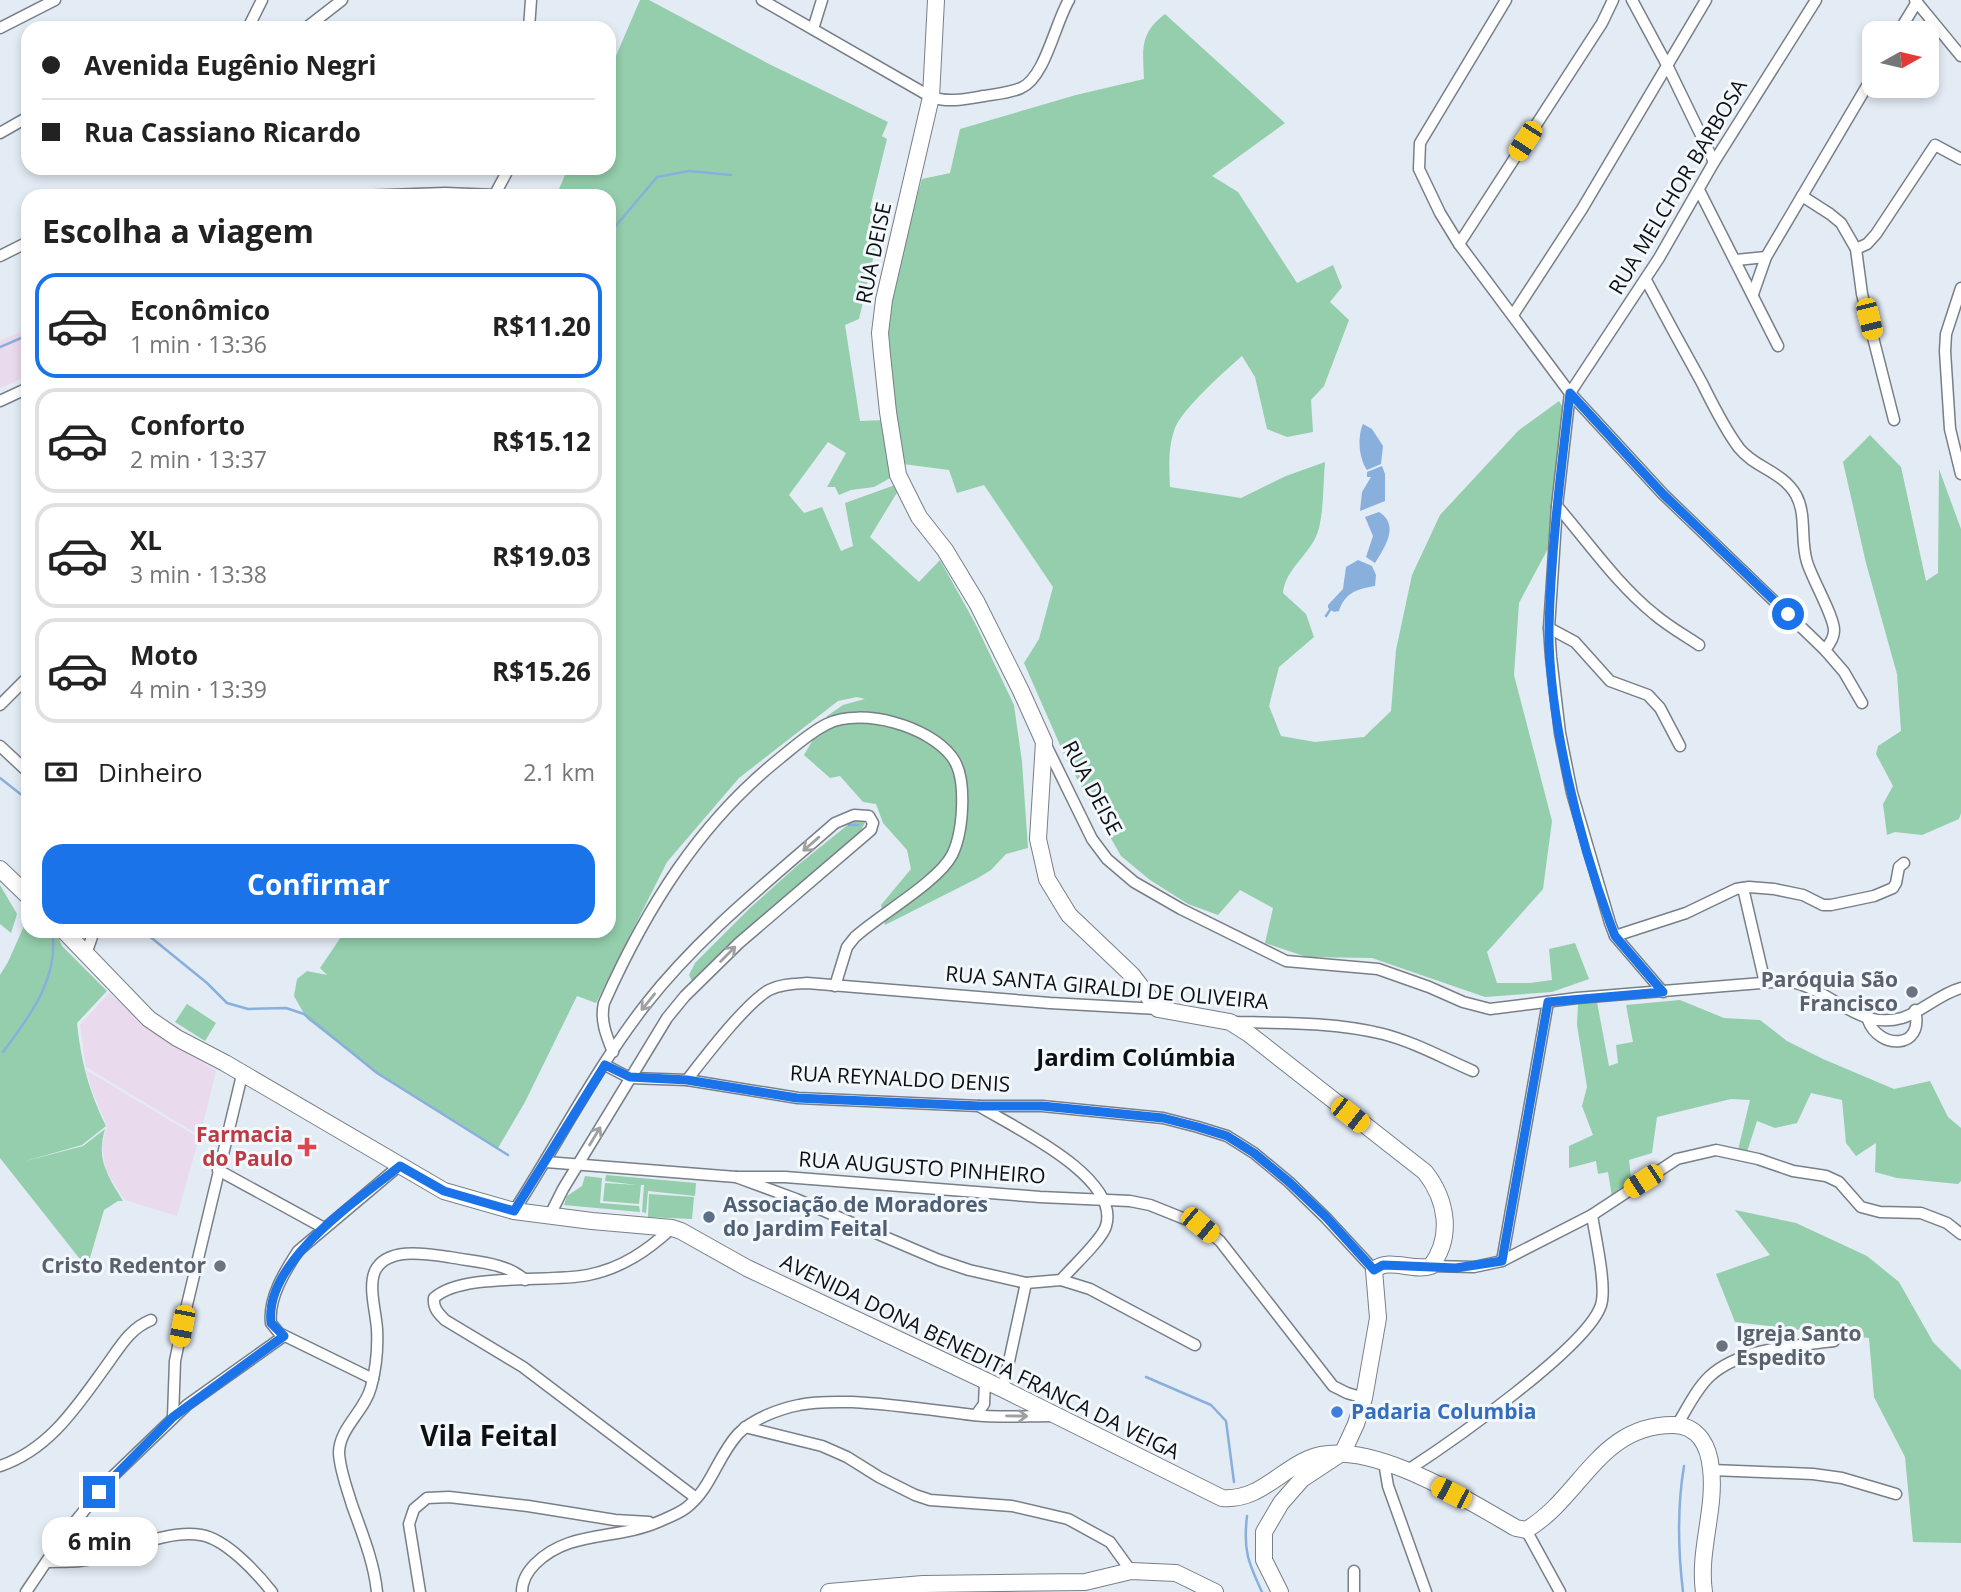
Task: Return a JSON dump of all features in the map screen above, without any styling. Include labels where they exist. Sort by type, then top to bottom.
[{"type":"street","points":[[0,28],[55,0]]},
{"type":"street","points":[[252,21],[262,0]]},
{"type":"street","points":[[315,21],[342,0]]},
{"type":"street","points":[[530,21],[531,0]]},
{"type":"street","points":[[762,0],[930,97],[957,100],[1021,88],[1036,76],[1069,0]]},
{"type":"street","points":[[813,29],[822,0]]},
{"type":"street","name":"RUA DEISE","points":[[936,0],[930,97],[884,300],[880,333],[898,475],[919,517],[945,550],[977,603],[1092,839],[1107,859],[1134,882],[1181,909],[1286,961],[1378,970],[1463,1002],[1490,1009],[1786,981],[1800,983],[1824,994],[1868,1020],[1877,1034],[1890,1041],[1906,1040],[1917,1030],[1915,1010]]},
{"type":"street","points":[[1506,0],[1420,143],[1419,169],[1423,182],[1459,244],[1570,393],[1663,494],[1825,650],[1844,672],[1863,703]]},
{"type":"street","points":[[1459,244],[1602,23],[1613,0]]},
{"type":"street","points":[[1632,0],[1714,162]]},
{"type":"street","points":[[1513,315],[1581,209],[1706,0]]},
{"type":"street","name":"RUA MELCHOR BARBOSA","points":[[1570,393],[1646,280],[1714,162],[1816,0]]},
{"type":"street","points":[[1905,21],[1916,1],[1961,56]]},
{"type":"street","points":[[1752,294],[1766,257],[1862,94]]},
{"type":"street","points":[[0,133],[21,121]]},
{"type":"street","points":[[1856,249],[1867,244],[1876,234],[1935,145],[1961,159]]},
{"type":"street","points":[[1699,190],[1737,260],[1777,346]]},
{"type":"street","points":[[1802,196],[1840,223],[1856,249],[1863,293],[1894,420]]},
{"type":"street","points":[[0,256],[21,246]]},
{"type":"street","points":[[1737,260],[1766,257]]},
{"type":"street","points":[[1646,280],[1738,446],[1752,461],[1769,468],[1786,483],[1800,503],[1806,559],[1832,617],[1834,631],[1825,650]]},
{"type":"street","points":[[1961,288],[1946,334],[1945,351],[1950,429],[1961,474]]},
{"type":"street","points":[[0,401],[21,391]]},
{"type":"street","points":[[1570,393],[1557,506],[1549,628],[1560,733],[1572,793],[1603,906],[1615,936],[1663,992]]},
{"type":"street","points":[[1557,506],[1642,604],[1699,645]]},
{"type":"street","points":[[1549,628],[1575,642],[1610,681],[1648,695],[1660,708],[1681,746]]},
{"type":"street","points":[[0,705],[21,684]]},
{"type":"street","points":[[612,1052],[603,1023],[604,1003],[647,917],[678,867],[728,806],[765,771],[807,736],[827,724],[849,716],[905,725],[944,748],[954,760],[960,777],[961,818],[951,856],[940,871],[855,937],[847,947],[835,986]]},
{"type":"street","points":[[1044,741],[1038,839],[1047,879],[1069,915],[1132,975],[1158,1009]]},
{"type":"street","points":[[0,746],[21,766]]},
{"type":"street","points":[[514,1211],[612,1052],[648,1002],[713,931],[835,823],[855,814],[869,816],[873,823],[871,830],[863,838],[739,943],[685,996],[661,1027],[630,1077],[549,1217]]},
{"type":"street","points":[[1615,936],[1686,914],[1742,888],[1774,889],[1803,895],[1823,905],[1840,904],[1892,888],[1896,883],[1899,867],[1904,863]]},
{"type":"street","points":[[0,869],[21,889]]},
{"type":"street","points":[[1742,888],[1765,983]]},
{"type":"street","name":"AVENIDA DONA BENEDITA FRANCA DA VEIGA","points":[[71,938],[149,1019],[177,1038],[225,1063],[444,1191],[514,1211],[549,1217],[672,1227],[747,1268],[1003,1389],[1222,1497],[1250,1495],[1305,1460],[1318,1454],[1343,1452],[1408,1470],[1516,1528],[1526,1530]]},
{"type":"street","points":[[86,954],[92,938]]},
{"type":"street","name":"RUA SANTA GIRALDI DE OLIVEIRA","points":[[687,1080],[753,1003],[769,991],[785,985],[807,983],[1158,1009],[1230,1022],[1318,1025],[1384,1034],[1473,1071]]},
{"type":"street","points":[[1868,1020],[1905,1017],[1935,999],[1961,988]]},
{"type":"street","points":[[1502,1261],[1548,1002]]},
{"type":"street","points":[[1230,1022],[1425,1172],[1440,1196],[1445,1224],[1442,1249],[1431,1266]]},
{"type":"street","name":"RUA REYNALDO DENIS","points":[[605,1065],[630,1077],[687,1080],[797,1098],[1042,1106],[1163,1118],[1227,1136],[1254,1153],[1326,1217],[1374,1270]]},
{"type":"street","points":[[173,1417],[175,1361],[242,1075]]},
{"type":"street","points":[[979,1106],[1069,1161],[1085,1174],[1104,1200],[1107,1223],[1102,1235],[1061,1280]]},
{"type":"street","points":[[1280,1592],[1264,1560],[1264,1532],[1281,1503],[1301,1479],[1343,1452],[1356,1424],[1364,1398],[1378,1318],[1374,1270],[1383,1265],[1456,1268],[1502,1261],[1592,1215],[1677,1159],[1716,1150],[1758,1159],[1793,1171],[1826,1176],[1839,1182],[1861,1207],[1880,1212],[1922,1213],[1947,1223],[1961,1234]]},
{"type":"street","points":[[546,1162],[736,1177],[969,1270],[1026,1283],[1061,1280],[1090,1289],[1195,1345]]},
{"type":"street","points":[[373,1379],[284,1336],[271,1323],[271,1306],[287,1267],[298,1251],[400,1166]]},
{"type":"street","points":[[218,1170],[324,1228]]},
{"type":"street","name":"RUA AUGUSTO PINHEIRO","points":[[736,1177],[801,1179],[1150,1205],[1200,1225],[1220,1241],[1333,1386],[1364,1398]]},
{"type":"street","points":[[796,1199],[795,1188],[801,1179]]},
{"type":"street","points":[[1408,1470],[1453,1441],[1545,1368],[1595,1317],[1602,1304],[1602,1286],[1592,1215]]},
{"type":"street","points":[[672,1227],[642,1252],[617,1267],[585,1276],[452,1288],[442,1291],[434,1298],[433,1304],[445,1321],[523,1367],[696,1497]]},
{"type":"street","points":[[377,1592],[372,1562],[343,1478],[339,1449],[341,1440],[366,1403],[373,1379],[377,1348],[374,1275],[380,1264],[387,1259],[407,1254],[440,1256],[503,1267],[519,1273],[525,1280]]},
{"type":"street","points":[[1003,1389],[1026,1283]]},
{"type":"street","points":[[0,1466],[37,1447],[57,1430],[130,1332],[151,1320]]},
{"type":"street","points":[[26,1592],[65,1535],[110,1479],[173,1417],[284,1336]]},
{"type":"street","points":[[1677,1425],[1702,1385],[1723,1367],[1753,1354],[1834,1341]]},
{"type":"street","points":[[976,1415],[984,1404],[985,1382]]},
{"type":"street","points":[[522,1592],[524,1579],[531,1568],[543,1555],[557,1547],[575,1540],[629,1531],[655,1523],[686,1508],[705,1489],[736,1436],[745,1427],[774,1413],[820,1402],[897,1404],[976,1415],[1058,1416]]},
{"type":"street","points":[[1560,1592],[1526,1530],[1543,1518],[1613,1444],[1629,1434],[1647,1428],[1677,1425],[1693,1429],[1701,1437],[1712,1470],[1703,1568],[1704,1592]]},
{"type":"street","points":[[745,1427],[822,1446],[847,1457],[879,1477],[930,1500],[1012,1506],[1068,1519],[1110,1542],[1132,1571]]},
{"type":"street","points":[[1384,1462],[1388,1486],[1425,1590]]},
{"type":"street","points":[[1712,1470],[1813,1474],[1842,1478],[1896,1494]]},
{"type":"street","points":[[421,1592],[409,1524],[414,1509],[427,1498],[449,1497],[655,1523]]},
{"type":"street","points":[[48,1562],[85,1560],[170,1536],[204,1535],[237,1556],[272,1592]]},
{"type":"street","points":[[829,1592],[923,1584],[988,1587],[1085,1582],[1132,1571],[1176,1573],[1215,1592]]},
{"type":"street","points":[[1354,1571],[1354,1592]]},
{"type":"shaded area","points":[[21,331],[21,379],[0,388],[0,341]]},
{"type":"shaded area","points":[[109,993],[156,1033],[216,1071],[200,1136],[86,1067],[80,1025]]},
{"type":"shaded area","points":[[86,1070],[199,1138],[177,1216],[125,1200],[106,1171],[102,1145],[107,1126]]},
{"type":"green space","points":[[640,0],[649,0],[769,64],[888,122],[882,136],[887,139],[870,208],[883,216],[859,319],[845,325],[860,421],[885,420],[894,476],[874,487],[851,490],[839,495],[835,487],[827,487],[846,453],[828,442],[789,495],[804,513],[822,507],[841,551],[853,546],[845,503],[895,485],[898,491],[870,537],[919,582],[940,560],[975,623],[1014,705],[1022,762],[1028,848],[1006,854],[991,870],[978,878],[885,925],[881,905],[911,869],[907,850],[883,823],[876,804],[863,802],[840,776],[830,778],[804,755],[827,716],[843,705],[865,699],[857,697],[838,701],[739,778],[667,862],[596,1003],[577,996],[525,1102],[498,1148],[377,1073],[307,1019],[294,996],[297,979],[307,971],[327,975],[320,968],[340,938],[616,938],[616,189],[559,189],[565,175],[616,175],[616,56]]},
{"type":"green space","points":[[1165,14],[1285,123],[1212,176],[1238,192],[1297,283],[1333,265],[1342,287],[1330,302],[1349,320],[1324,386],[1311,400],[1313,432],[1287,437],[1267,429],[1255,377],[1242,356],[1186,410],[1175,428],[1171,442],[1170,487],[1241,498],[1286,476],[1325,462],[1319,528],[1311,545],[1289,576],[1283,593],[1306,614],[1314,637],[1279,667],[1269,706],[1281,736],[1315,742],[1364,737],[1391,711],[1396,650],[1412,575],[1440,515],[1519,430],[1559,401],[1567,414],[1552,541],[1519,603],[1514,675],[1552,821],[1543,889],[1487,952],[1497,983],[1530,983],[1552,980],[1549,949],[1575,943],[1589,979],[1552,992],[1485,997],[1372,958],[1307,957],[1265,943],[1273,908],[1240,890],[1218,915],[1188,904],[1150,880],[1121,856],[1067,761],[1024,663],[1039,639],[1053,587],[984,485],[957,493],[949,470],[903,464],[886,335],[894,276],[922,179],[950,173],[960,129],[1076,95],[1144,79],[1144,43],[1151,28]]},
{"type":"green space","points":[[1870,435],[1901,467],[1926,581],[1938,573],[1939,469],[1961,529],[1961,813],[1959,819],[1922,835],[1895,832],[1887,835],[1883,804],[1893,786],[1876,754],[1878,746],[1901,731],[1897,674],[1866,563],[1843,462]]},
{"type":"green space","points":[[860,815],[865,822],[861,831],[704,977],[692,981],[689,975],[695,963],[750,908]]},
{"type":"green space","points":[[0,885],[17,914],[11,933],[0,924]]},
{"type":"green space","points":[[21,933],[21,938],[58,938],[62,946],[107,991],[77,1023],[87,1076],[106,1126],[82,1145],[22,1162],[83,1146],[105,1129],[102,1149],[105,1166],[123,1201],[118,1201],[104,1210],[87,1268],[0,1158],[0,975]]},
{"type":"green space","points":[[1680,1000],[1724,1018],[1760,1020],[1787,1041],[1894,1089],[1930,1081],[1948,1117],[1961,1128],[1961,1181],[1958,1184],[1897,1178],[1875,1172],[1876,1143],[1856,1156],[1846,1143],[1842,1100],[1811,1093],[1797,1123],[1775,1128],[1757,1121],[1747,1152],[1738,1150],[1750,1100],[1731,1099],[1657,1117],[1652,1153],[1629,1160],[1632,1186],[1612,1197],[1608,1172],[1598,1174],[1596,1161],[1569,1168],[1569,1146],[1593,1135],[1582,1106],[1587,1087],[1577,1025],[1578,1004],[1597,1002],[1609,1066],[1618,1063],[1616,1045],[1633,1042],[1626,1005]]},
{"type":"green space","points":[[187,1004],[216,1023],[205,1041],[175,1022]]},
{"type":"green space","points":[[606,1175],[696,1183],[695,1196],[648,1191],[646,1213],[642,1212],[644,1185],[641,1185],[639,1204],[603,1201],[605,1183],[637,1185],[605,1181]]},
{"type":"green space","points":[[585,1176],[602,1178],[600,1203],[639,1206],[640,1212],[564,1205],[567,1196],[582,1186]]},
{"type":"green space","points":[[649,1194],[694,1197],[692,1219],[648,1217]]},
{"type":"green space","points":[[1735,1210],[1796,1223],[1867,1256],[1899,1282],[1933,1342],[1961,1370],[1961,1543],[1913,1542],[1905,1457],[1874,1397],[1869,1338],[1735,1322],[1716,1274],[1770,1255]]},
{"type":"water","points":[[1363,424],[1372,429],[1383,446],[1381,464],[1367,470],[1360,448]]},
{"type":"water","points":[[1382,466],[1385,474],[1385,501],[1360,511],[1362,492],[1371,477],[1367,477],[1367,472]]},
{"type":"water","points":[[1379,512],[1389,523],[1390,530],[1375,563],[1366,557],[1373,536],[1365,517]]},
{"type":"water","points":[[1358,560],[1372,566],[1376,575],[1375,586],[1353,593],[1339,611],[1334,612],[1328,605],[1343,589],[1346,567]]},
{"type":"waterway","points":[[616,226],[657,177],[689,171],[731,175]]},
{"type":"waterway","points":[[0,347],[21,338]]},
{"type":"waterway","points":[[1326,616],[1332,607]]},
{"type":"waterway","points":[[0,778],[21,794]]},
{"type":"waterway","points":[[849,825],[858,825]]},
{"type":"waterway","points":[[152,938],[227,1003],[248,1009],[286,1008],[304,1014],[377,1073],[508,1155]]},
{"type":"waterway","points":[[3,1052],[31,1013],[45,985],[53,955],[53,939]]},
{"type":"waterway","points":[[1146,1377],[1211,1405],[1226,1421],[1234,1482]]},
{"type":"waterway","points":[[1683,1592],[1679,1529],[1684,1466]]},
{"type":"waterway","points":[[1247,1516],[1248,1555],[1262,1592]]},
{"type":"place","name":"Paróquia São Francisco","points":[[1912,992]]},
{"type":"place","name":"Farmacia do Paulo","points":[[307,1147]]},
{"type":"place","name":"Associação de Moradores do Jardim Feital","points":[[709,1217]]},
{"type":"place","name":"Cristo Redentor","points":[[220,1266]]},
{"type":"place","name":"Igreja Santo Espedito","points":[[1722,1346]]},
{"type":"place","name":"Padaria Columbia","points":[[1337,1412]]},
{"type":"district","name":"Jardim Colúmbia","points":[[1136,1058]]},
{"type":"district","name":"Vila Feital","points":[[489,1436]]},
{"type":"route","points":[[99,1492],[187,1405],[284,1336],[274,1329],[271,1323],[271,1306],[287,1267],[298,1251],[324,1228],[400,1166],[444,1191],[514,1211],[605,1065],[630,1077],[687,1080],[797,1098],[1042,1106],[1163,1118],[1227,1136],[1254,1153],[1326,1217],[1374,1270],[1383,1265],[1456,1268],[1502,1261],[1548,1002],[1663,992],[1615,936],[1603,906],[1578,820],[1560,733],[1549,628],[1557,506],[1570,393],[1663,494],[1788,614]]}]
